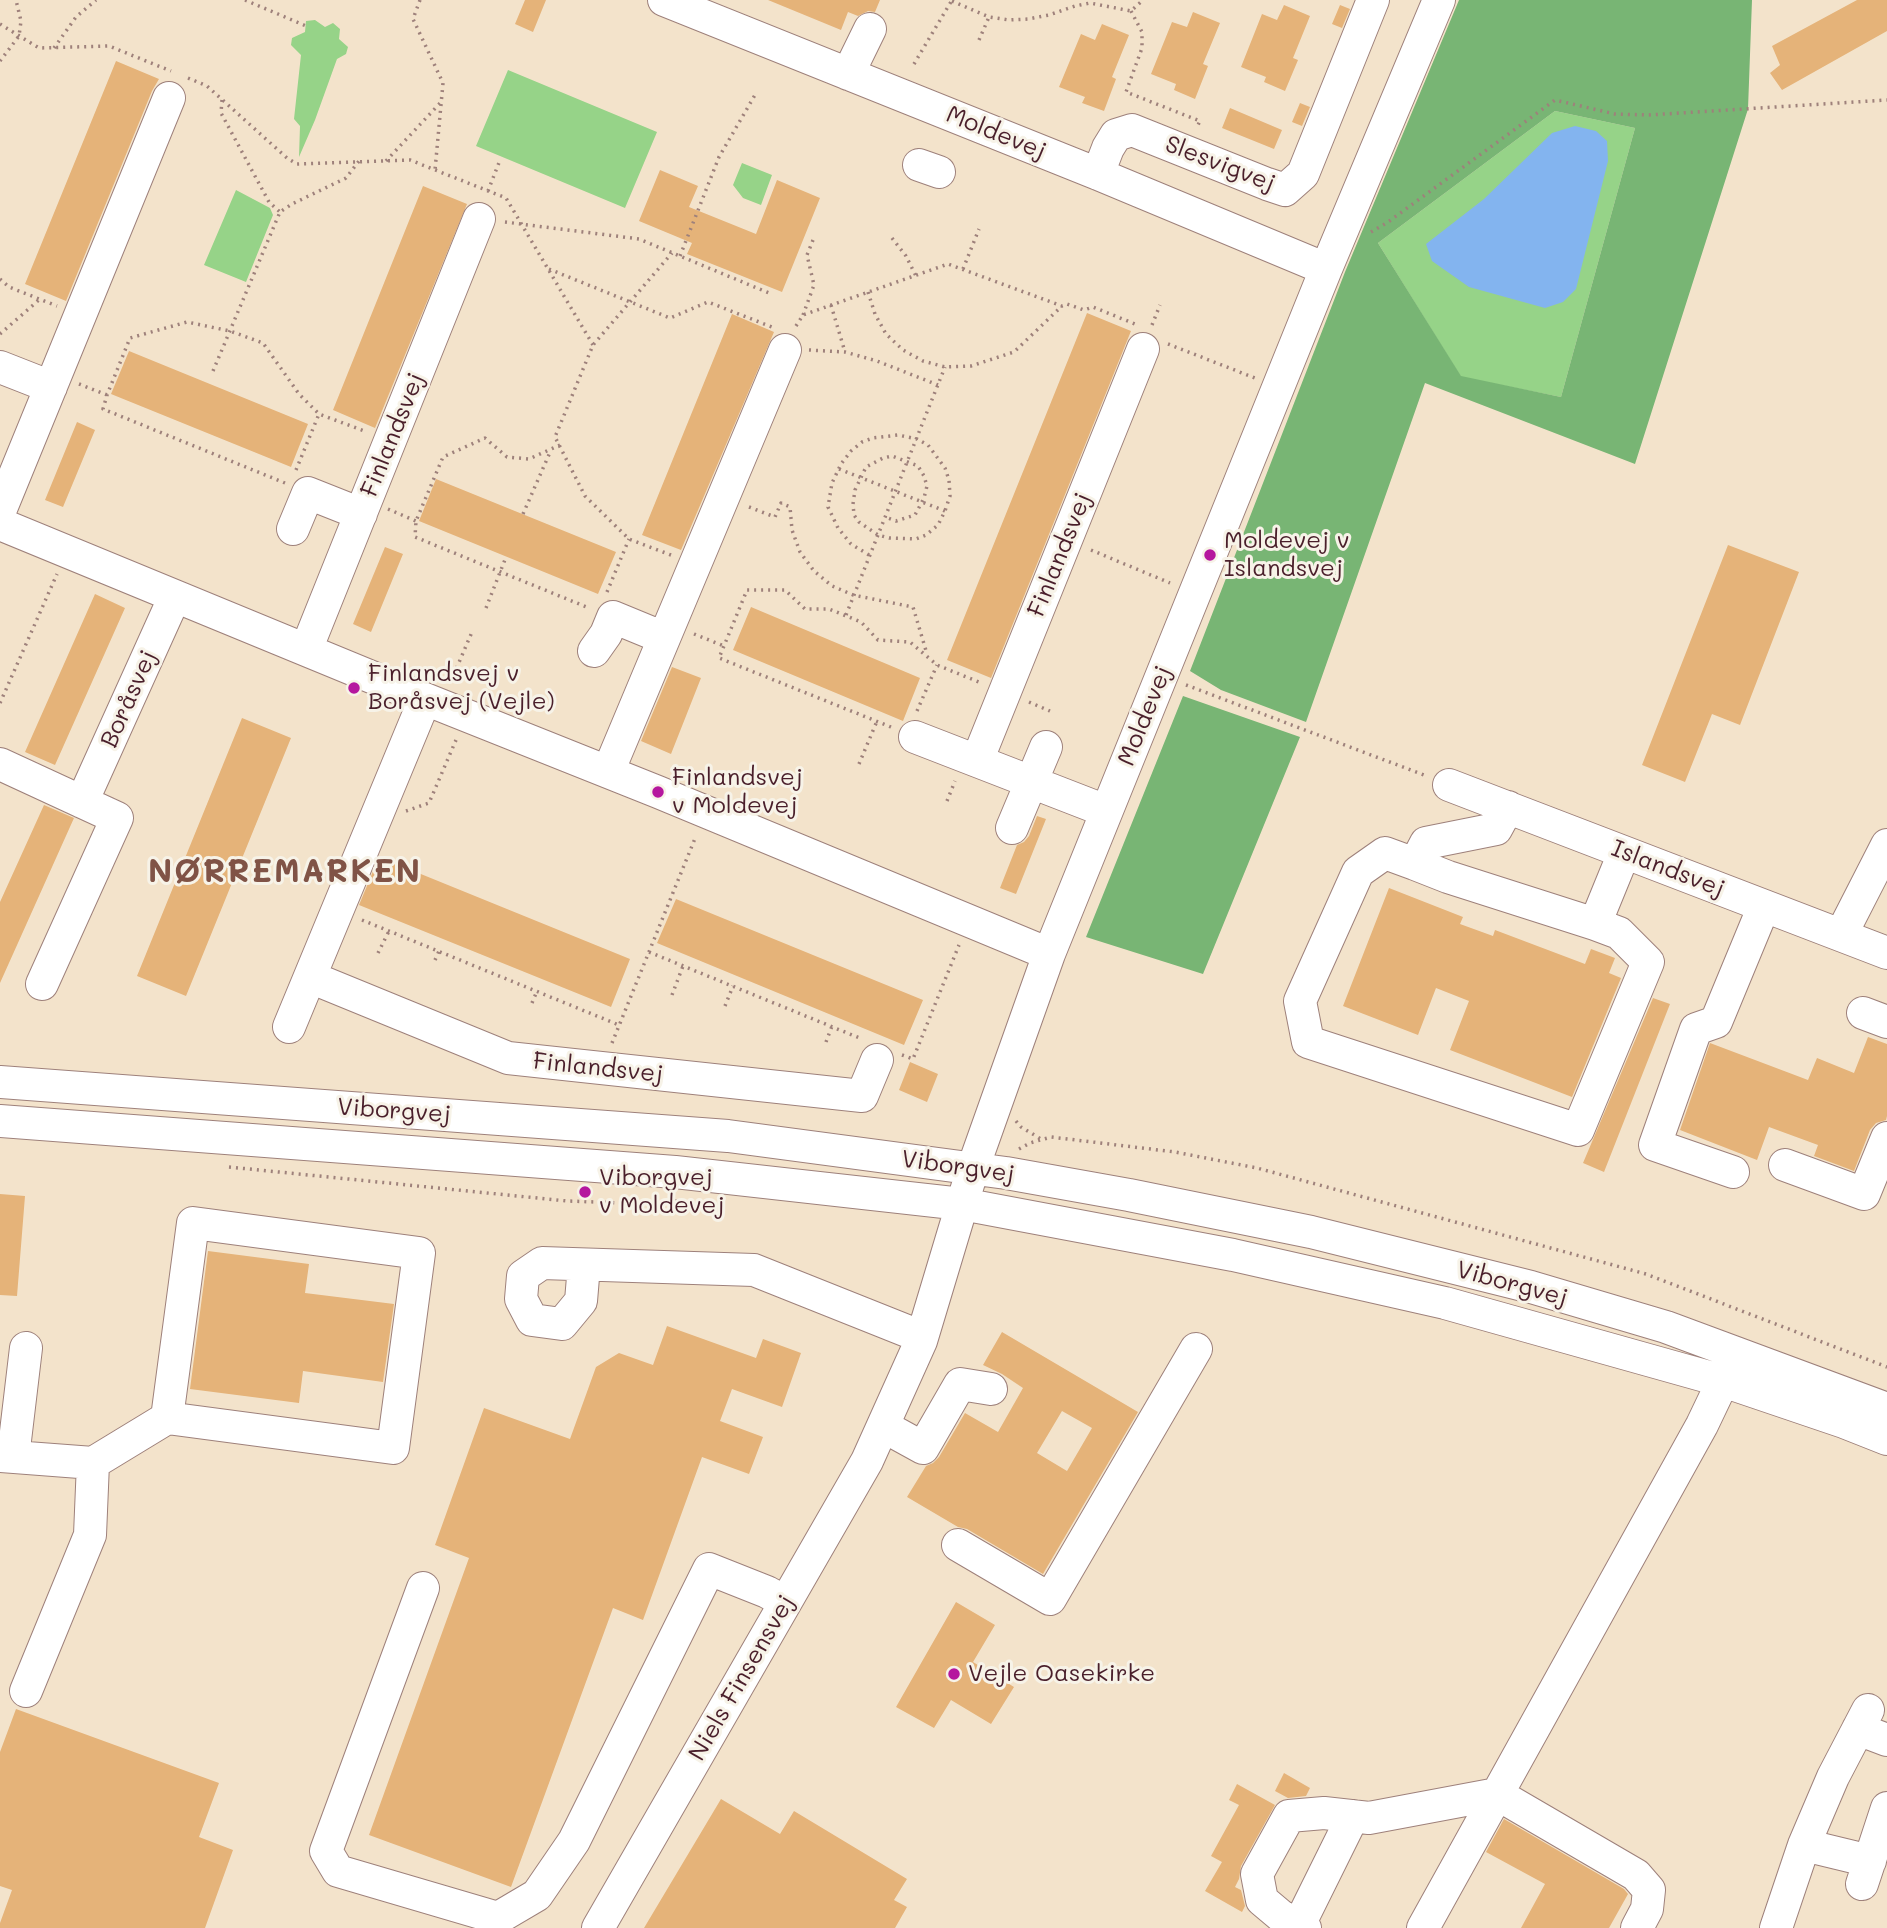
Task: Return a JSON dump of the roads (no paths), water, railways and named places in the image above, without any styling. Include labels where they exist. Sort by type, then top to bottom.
[{"type":"street","name":"Moldevej","points":[[664,0],[1098,174],[1326,269]]},
{"type":"street","name":"Slesvigvej","points":[[1098,174],[1116,135],[1132,130],[1285,190],[1303,174],[1373,0]]},
{"type":"street","name":"Moldevej","points":[[973,1168],[1049,954],[1106,811],[1326,269],[1439,0]]},
{"type":"street","points":[[840,70],[870,29]]},
{"type":"street","points":[[0,510],[176,83]]},
{"type":"street","name":"Finlandsvej","points":[[306,650],[484,205]]},
{"type":"street","name":"Finlandsvej","points":[[976,761],[1149,336]]},
{"type":"street","points":[[608,772],[788,342]]},
{"type":"street","points":[[0,367],[51,387]]},
{"type":"street","points":[[293,529],[308,493],[361,514]]},
{"type":"street","points":[[0,524],[1049,954]]},
{"type":"street","name":"Boråsvej","points":[[82,802],[175,596]]},
{"type":"street","points":[[594,651],[606,634],[613,617],[664,638]]},
{"type":"street","points":[[289,1027],[374,822],[444,706]]},
{"type":"street","points":[[911,735],[1106,811]]},
{"type":"street","points":[[1012,828],[1046,747]]},
{"type":"street","points":[[0,764],[117,818],[42,984]]},
{"type":"street","name":"Islandsvej","points":[[1449,785],[1887,953]]},
{"type":"street","points":[[1415,864],[1426,843],[1496,829],[1508,807]]},
{"type":"street","points":[[1841,935],[1887,845]]},
{"type":"street","points":[[1385,853],[1415,864],[1619,933],[1648,962],[1578,1130],[1308,1042],[1300,1001],[1358,872],[1385,853]]},
{"type":"street","points":[[1595,924],[1624,853]]},
{"type":"street","points":[[1733,1172],[1655,1145],[1696,1029],[1716,1022],[1764,906]]},
{"type":"street","name":"Finlandsvej","points":[[310,977],[508,1058],[862,1096],[879,1051]]},
{"type":"street","name":"Viborgvej","points":[[0,1082],[728,1136],[973,1168],[1129,1195],[1298,1230],[1531,1287],[1666,1327],[1887,1409]]},
{"type":"street","name":"Viborgvej","points":[[0,1121],[675,1172],[962,1204],[1233,1255],[1445,1303],[1723,1381],[1887,1439]]},
{"type":"street","points":[[1785,1165],[1864,1194],[1887,1138]]},
{"type":"street","name":"Niels Finsensvej","points":[[598,1928],[867,1461],[922,1337],[973,1168]]},
{"type":"street","points":[[26,1348],[7,1457],[93,1463],[167,1418],[393,1447],[419,1253],[193,1223],[167,1418]]},
{"type":"street","points":[[584,1265],[754,1270],[922,1337]]},
{"type":"street","points":[[958,1545],[1050,1599],[1196,1349]]},
{"type":"street","points":[[1423,1928],[1695,1437],[1723,1381]]},
{"type":"street","points":[[883,1426],[923,1448],[960,1384],[991,1389]]},
{"type":"street","points":[[26,1691],[90,1535],[93,1463]]},
{"type":"street","points":[[423,1588],[326,1851],[338,1871],[498,1919],[537,1895],[574,1841],[709,1569],[786,1602]]},
{"type":"street","points":[[1776,1928],[1804,1845],[1833,1777],[1863,1719],[1887,1740]]},
{"type":"street","points":[[1353,1816],[1302,1927],[1281,1916],[1262,1900],[1257,1874],[1289,1816],[1324,1813],[1353,1816],[1369,1818],[1497,1794],[1636,1875],[1649,1890],[1647,1909],[1637,1928]]},
{"type":"street","points":[[1804,1845],[1866,1873],[1887,1808]]},
{"type":"water","points":[[1575,126],[1596,131],[1607,141],[1608,161],[1576,289],[1563,302],[1545,308],[1469,287],[1432,261],[1426,244],[1484,199],[1552,133]]},
{"type":"place","name":"Moldevej v Islandsvej","points":[[1210,555]]},
{"type":"place","name":"Finlandsvej v Boråsvej (Vejle)","points":[[354,688]]},
{"type":"place","name":"Finlandsvej v Moldevej","points":[[658,792]]},
{"type":"place","name":"Viborgvej v Moldevej","points":[[585,1192]]},
{"type":"place","name":"Vejle Oasekirke","points":[[954,1674]]},
{"type":"district","name":"NØRREMARKEN","points":[[285,872]]}]
